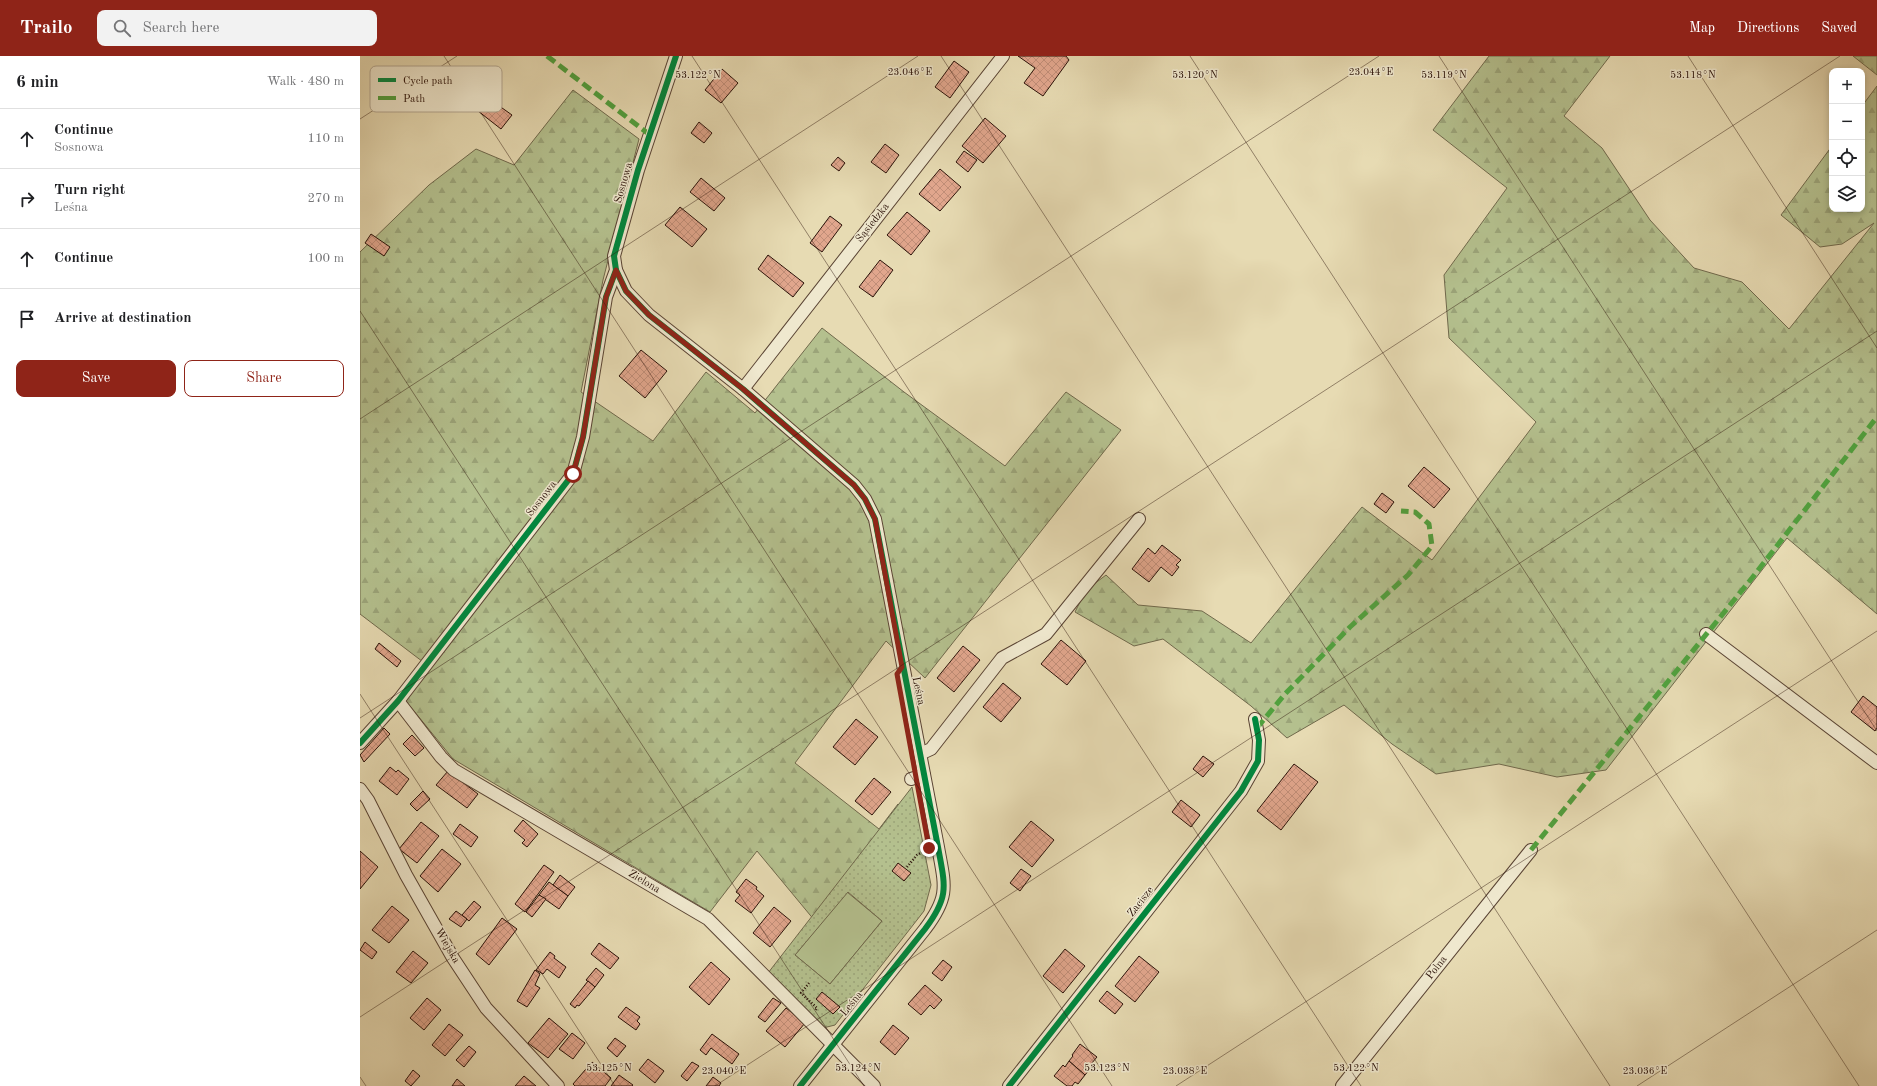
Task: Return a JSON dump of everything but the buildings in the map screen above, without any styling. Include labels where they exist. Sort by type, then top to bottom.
[{"type":"street","name":"Sosnowa","points":[[360,743],[398,701],[573,474],[583,437],[606,297],[616,270],[614,256],[638,170],[676,56]]},
{"type":"street","name":"Sąsiedzka","points":[[743,389],[1003,56]]},
{"type":"street","name":"Leśna","points":[[616,270],[626,291],[649,315],[743,389],[854,485],[865,499],[875,519],[924,775],[933,850],[944,882],[942,902],[937,913],[800,1086]]},
{"type":"street","points":[[920,754],[931,749],[1002,658],[1046,634],[1139,519]]},
{"type":"street","points":[[1706,634],[1877,763]]},
{"type":"street","name":"Zielona","points":[[398,701],[441,758],[454,770],[708,919],[874,1086]]},
{"type":"street","name":"Zacisze","points":[[1009,1086],[1241,791],[1258,761],[1259,740],[1255,719]]},
{"type":"street","points":[[911,779],[924,775]]},
{"type":"street","name":"Wiejska","points":[[360,789],[368,800],[406,875],[453,958],[482,1002],[558,1086]]},
{"type":"street","name":"Polna","points":[[1342,1086],[1531,850]]},
{"type":"path","points":[[907,867],[917,855],[933,850]]},
{"type":"green space","points":[[1489,56],[1610,56],[1564,116],[1602,148],[1650,220],[1694,268],[1742,282],[1789,329],[1874,223],[1842,244],[1820,247],[1781,215],[1829,150],[1829,212],[1865,212],[1865,102],[1877,86],[1877,614],[1787,538],[1606,770],[1557,777],[1499,764],[1436,774],[1392,744],[1344,705],[1287,738],[1251,706],[1163,639],[1134,646],[1075,612],[1086,590],[1106,575],[1138,605],[1202,611],[1251,643],[1362,507],[1432,560],[1536,422],[1449,338],[1444,275],[1507,188],[1433,130]]},
{"type":"green space","points":[[1853,56],[1877,56],[1877,75]]},
{"type":"green space","points":[[573,90],[639,139],[603,280],[581,392],[653,441],[706,372],[755,413],[822,328],[904,392],[1005,466],[1066,392],[1121,430],[925,678],[886,641],[795,763],[879,829],[898,804],[886,920],[856,892],[847,892],[815,921],[757,851],[710,912],[453,759],[405,700],[431,668],[360,614],[360,252],[429,185],[476,149],[514,165]]},
{"type":"green space","points":[[912,787],[931,885],[924,911],[835,1025],[823,1028],[768,973]],"holes":[[[848,892],[882,921],[830,984],[795,955]]]},
{"type":"green space","points":[[847,892],[882,921],[830,984],[795,955]]},
{"type":"marked path","points":[[547,56],[650,135]]},
{"type":"marked path","points":[[1531,850],[1752,578],[1877,417]]},
{"type":"marked path","points":[[1257,728],[1285,694],[1350,627],[1408,575],[1432,546],[1429,524],[1415,512],[1401,511]]},
{"type":"cycle path","points":[[360,743],[398,701],[573,474],[583,437],[606,297],[616,270],[614,256],[638,170],[676,56]]},
{"type":"cycle path","points":[[616,270],[626,291],[649,315],[743,389],[854,485],[865,499],[875,519],[944,881],[944,890],[939,908],[925,929],[800,1086]]},
{"type":"cycle path","points":[[1009,1086],[1241,791],[1258,761],[1259,740],[1255,719]]},
{"type":"route","points":[[573,474],[578,461],[583,437],[606,297],[616,270],[626,291],[649,315],[743,389],[854,485],[865,499],[875,519],[902,667],[897,674],[929,848]]}]
